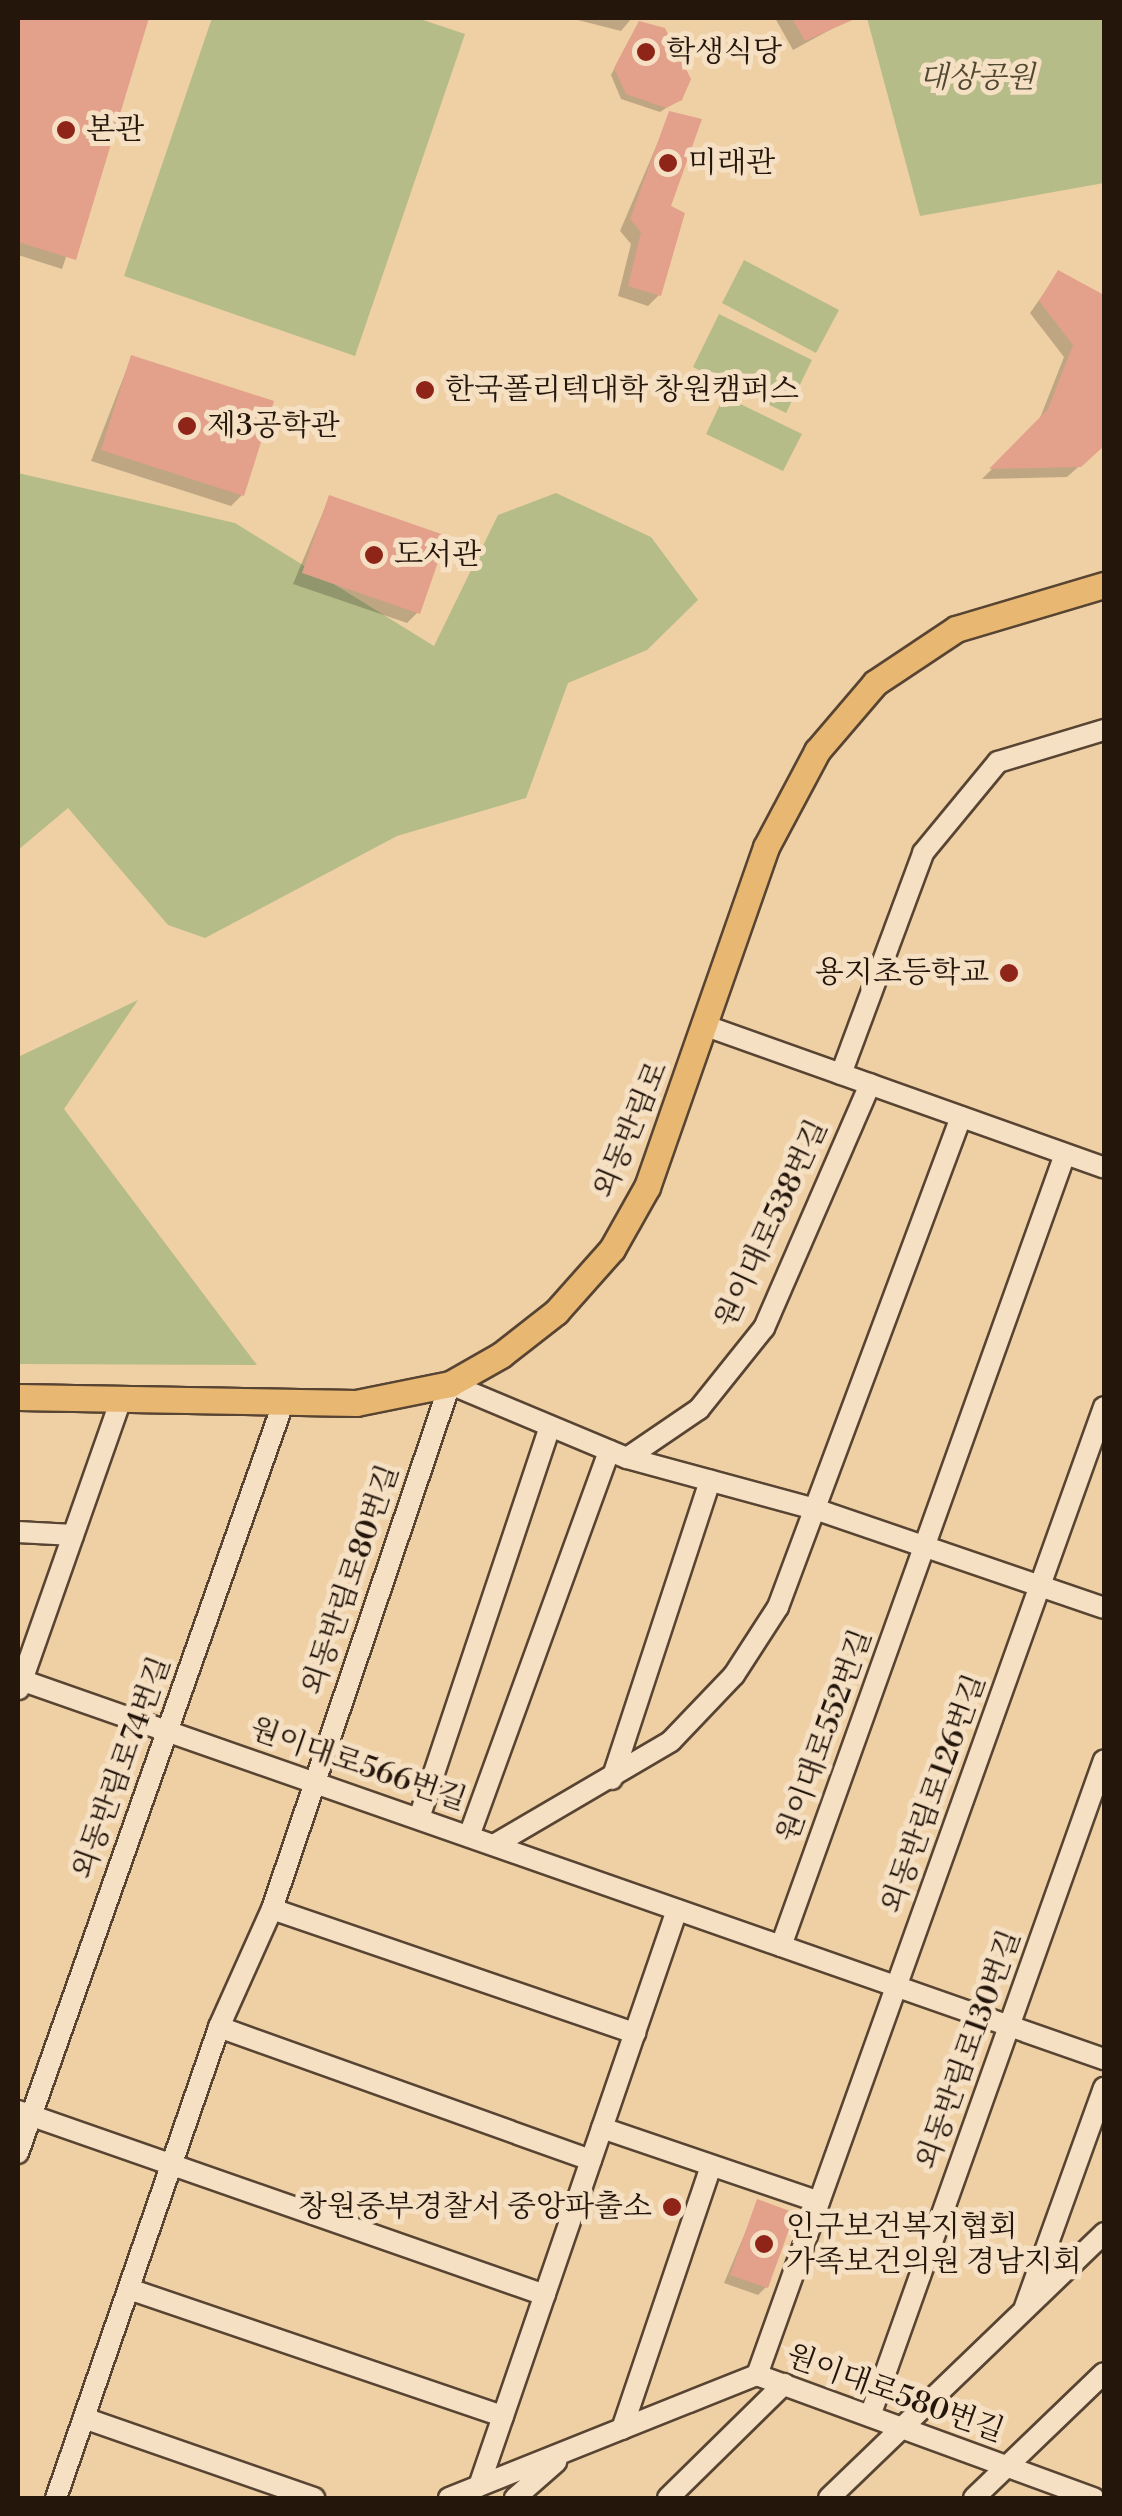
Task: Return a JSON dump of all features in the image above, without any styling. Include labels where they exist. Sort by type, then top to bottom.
[{"type":"main road","name":"외동반림로","points":[[18,1397],[283,1404],[356,1402],[450,1384],[556,1312],[612,1249],[709,1027],[766,847],[816,750],[875,683],[956,629],[1104,585]]},
{"type":"street","points":[[841,1074],[923,852],[998,762],[1104,730]]},
{"type":"street","points":[[709,1027],[1104,1168]]},
{"type":"street","name":"원이대로538번길","points":[[618,1454],[699,1409],[764,1328],[870,1084]]},
{"type":"street","points":[[494,1844],[612,1780],[671,1741],[734,1675],[778,1607],[961,1117]]},
{"type":"street","points":[[924,1547],[1065,1154]]},
{"type":"street","points":[[450,1384],[618,1454],[815,1509],[1104,1608]]},
{"type":"street","name":"외동반림로80번길","points":[[56,2498],[220,2027],[272,1909],[450,1384]]},
{"type":"street","points":[[19,1684],[122,1399]]},
{"type":"street","name":"외동반림로74번길","points":[[18,2153],[24,2113],[167,1731],[283,1404]]},
{"type":"street","name":"외동반림로126번길","points":[[757,2375],[1104,1406]]},
{"type":"street","points":[[418,1818],[550,1426]]},
{"type":"street","points":[[469,1836],[618,1454]]},
{"type":"street","points":[[612,1780],[710,1481]]},
{"type":"street","points":[[18,1532],[73,1535]]},
{"type":"street","name":"원이대로552번길","points":[[782,1946],[924,1547]]},
{"type":"street","name":"원이대로566번길","points":[[19,1684],[314,1779],[1104,2059]]},
{"type":"street","name":"외동반림로130번길","points":[[870,2416],[1104,1760]]},
{"type":"street","points":[[272,1909],[635,2033]]},
{"type":"street","points":[[479,2486],[678,1910]]},
{"type":"street","points":[[220,2027],[592,2160]]},
{"type":"street","points":[[1023,2312],[1104,2088]]},
{"type":"street","points":[[24,2113],[545,2295]]},
{"type":"street","points":[[602,2128],[819,2202]]},
{"type":"street","points":[[622,2429],[711,2166]]},
{"type":"street","points":[[829,2498],[1104,2233]]},
{"type":"street","points":[[129,2288],[503,2416]]},
{"type":"street","points":[[974,2498],[1104,2373]]},
{"type":"street","name":"원이대로580번길","points":[[449,2498],[757,2375],[1094,2498]]},
{"type":"street","points":[[668,2498],[784,2384]]},
{"type":"street","points":[[84,2418],[314,2498]]},
{"type":"street","points":[[515,2498],[568,2450]]},
{"type":"green space","points":[[212,18],[417,18],[465,34],[355,356],[124,276]]},
{"type":"green space","name":"대상공원","points":[[867,18],[1104,18],[1104,183],[920,216]]},
{"type":"green space","points":[[744,260],[839,310],[816,353],[722,303]]},
{"type":"green space","points":[[719,314],[812,360],[786,413],[693,367]]},
{"type":"green space","points":[[724,396],[802,434],[783,471],[706,434]]},
{"type":"green space","points":[[18,473],[235,523],[434,646],[498,515],[556,493],[651,537],[698,600],[647,650],[568,683],[526,798],[397,836],[205,938],[168,925],[68,808],[18,850]]},
{"type":"green space","points":[[138,1000],[64,1109],[257,1365],[18,1364],[18,1057]]},
{"type":"building","name":"본관","points":[[18,18],[149,18],[76,260],[18,242]]},
{"type":"building","points":[[792,18],[857,18],[805,41]]},
{"type":"building","name":"학생식당","points":[[639,21],[665,28],[691,79],[682,100],[666,108],[626,94],[614,68]]},
{"type":"building","name":"미래관","points":[[669,111],[702,119],[671,206],[685,213],[661,296],[628,286],[641,232],[630,219]]},
{"type":"building","points":[[1058,270],[1104,295],[1104,446],[1081,467],[989,469],[1048,409],[1073,345],[1039,301]]},
{"type":"building","name":"제3공학관","points":[[131,355],[274,401],[244,496],[101,450]]},
{"type":"building","name":"도서관","points":[[329,495],[447,536],[420,614],[302,573]]},
{"type":"building","points":[[757,2199],[795,2213],[768,2288],[730,2275]]},
{"type":"place","name":"학생식당","points":[[646,52]]},
{"type":"place","name":"본관","points":[[66,130]]},
{"type":"place","name":"미래관","points":[[668,163]]},
{"type":"place","name":"한국폴리텍대학 창원캠퍼스","points":[[425,390]]},
{"type":"place","name":"제3공학관","points":[[187,426]]},
{"type":"place","name":"도서관","points":[[374,555]]},
{"type":"place","name":"용지초등학교","points":[[1009,973]]},
{"type":"place","name":"창원중부경찰서 중앙파출소","points":[[672,2207]]},
{"type":"place","name":"인구보건복지협회 가족보건의원 경남지회","points":[[764,2244]]}]
